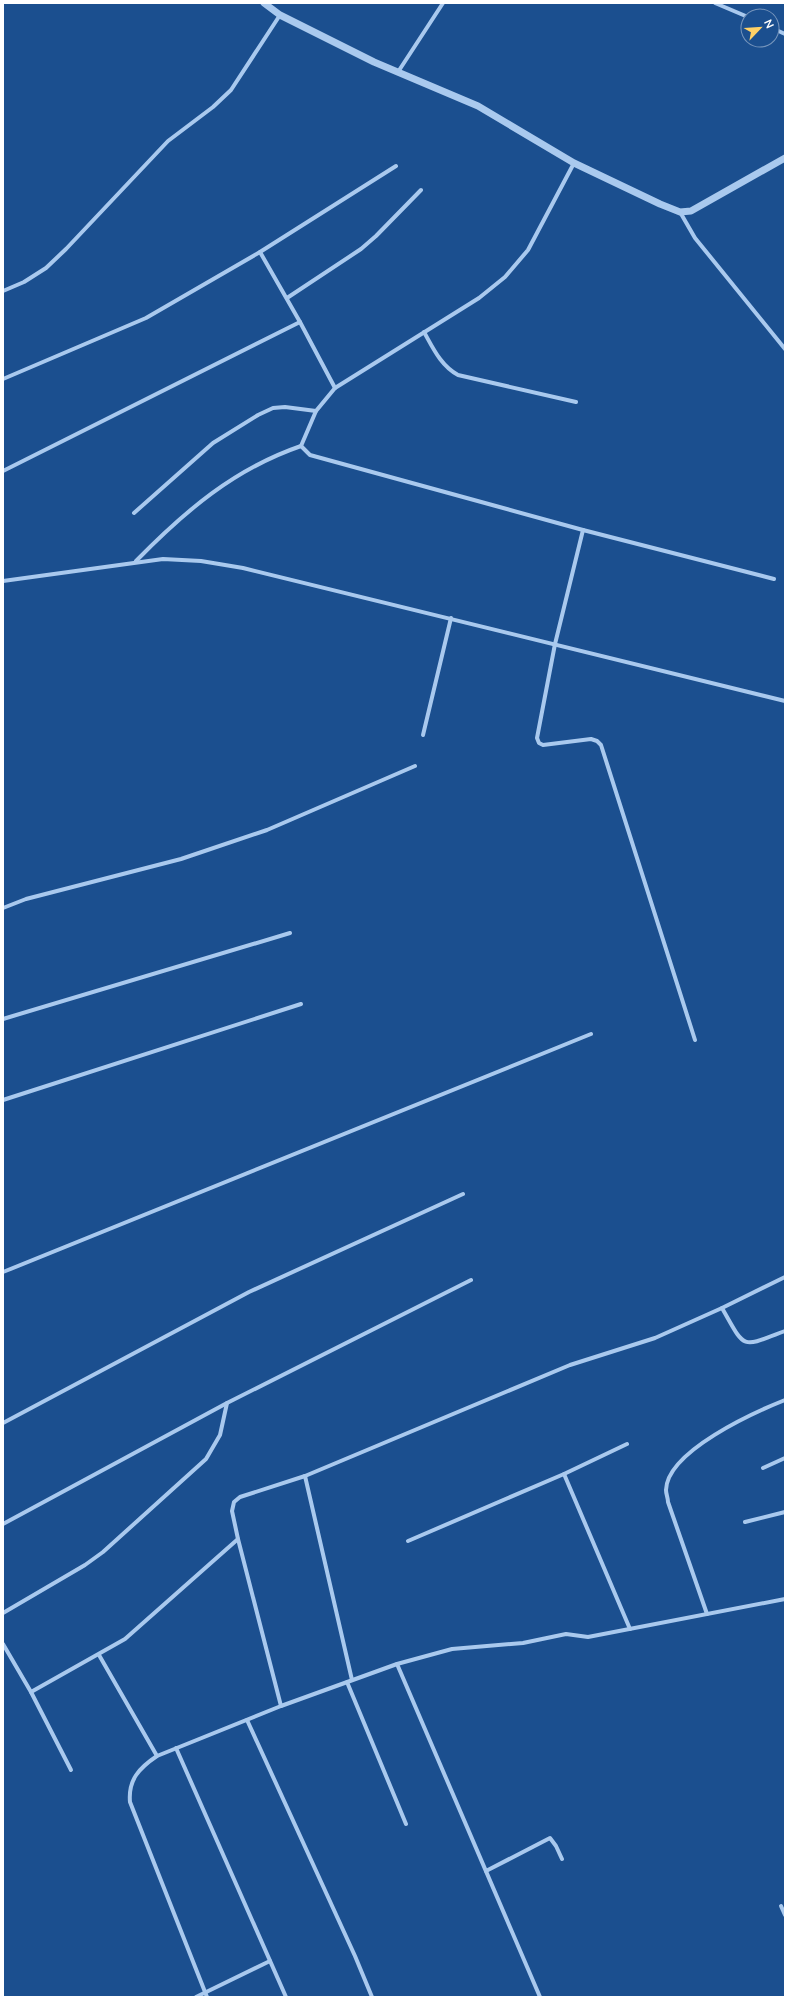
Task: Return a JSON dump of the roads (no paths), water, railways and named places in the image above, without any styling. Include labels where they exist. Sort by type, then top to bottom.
[{"type":"street","points":[[264,3],[280,15],[398,72],[478,106],[574,163],[680,212],[691,210],[785,158]]},
{"type":"street","points":[[398,72],[443,3]]},
{"type":"street","points":[[716,3],[740,14]]},
{"type":"street","points":[[3,291],[24,282],[46,268],[168,141],[214,107],[231,90],[280,15]]},
{"type":"street","points":[[136,562],[172,524],[211,494],[250,468],[279,454],[301,446],[316,411],[335,388],[478,298],[506,277],[528,250],[574,163]]},
{"type":"street","points":[[3,379],[146,318],[260,252],[396,166]]},
{"type":"street","points":[[287,298],[361,249],[376,236],[421,190]]},
{"type":"street","points":[[680,212],[695,238],[785,349]]},
{"type":"street","points":[[260,252],[287,298],[335,388]]},
{"type":"street","points":[[3,471],[300,322]]},
{"type":"street","points":[[424,332],[448,370],[458,375],[576,402]]},
{"type":"street","points":[[134,513],[213,443],[258,415],[273,408],[285,407],[316,411]]},
{"type":"street","points":[[301,446],[310,455],[583,530],[774,579]]},
{"type":"street","points":[[583,530],[555,644],[537,738],[539,743],[543,745],[591,739],[597,741],[601,745],[695,1040]]},
{"type":"street","points":[[3,581],[163,559],[201,561],[243,568],[452,618],[785,701]]},
{"type":"street","points":[[422,735],[452,618]]},
{"type":"street","points":[[3,908],[26,899],[181,859],[253,835],[415,766]]},
{"type":"street","points":[[3,1019],[290,933]]},
{"type":"street","points":[[3,1100],[301,1004]]},
{"type":"street","points":[[3,1272],[591,1034]]},
{"type":"street","points":[[3,1423],[249,1292],[463,1194]]},
{"type":"street","points":[[281,1706],[238,1539],[232,1511],[234,1502],[240,1497],[305,1476],[570,1365],[655,1338],[722,1308],[785,1277]]},
{"type":"street","points":[[3,1524],[227,1403],[471,1280]]},
{"type":"street","points":[[722,1308],[740,1339],[746,1343],[754,1343],[785,1331]]},
{"type":"street","points":[[707,1614],[668,1502],[666,1489],[671,1476],[679,1464],[711,1436],[753,1413],[785,1400]]},
{"type":"street","points":[[3,1613],[85,1565],[102,1552],[206,1459],[220,1435],[227,1403]]},
{"type":"street","points":[[408,1541],[564,1474],[627,1444]]},
{"type":"street","points":[[763,1468],[785,1458]]},
{"type":"street","points":[[564,1474],[630,1629]]},
{"type":"street","points":[[305,1476],[352,1680]]},
{"type":"street","points":[[745,1522],[785,1512]]},
{"type":"street","points":[[31,1692],[125,1639],[238,1539]]},
{"type":"street","points":[[206,1995],[130,1802],[129,1792],[132,1781],[147,1763],[157,1756],[281,1706],[396,1664],[452,1649],[523,1643],[566,1634],[588,1637],[785,1599]]},
{"type":"street","points":[[3,1644],[31,1692],[71,1770]]},
{"type":"street","points":[[99,1655],[157,1756]]},
{"type":"street","points":[[396,1664],[540,1997]]},
{"type":"street","points":[[347,1682],[406,1824]]},
{"type":"street","points":[[247,1720],[352,1949],[372,1997]]},
{"type":"street","points":[[176,1748],[286,1997]]},
{"type":"street","points":[[486,1871],[550,1838],[556,1846],[562,1859]]},
{"type":"street","points":[[781,1906],[785,1915]]},
{"type":"street","points":[[196,1997],[206,1995],[270,1961]]}]
